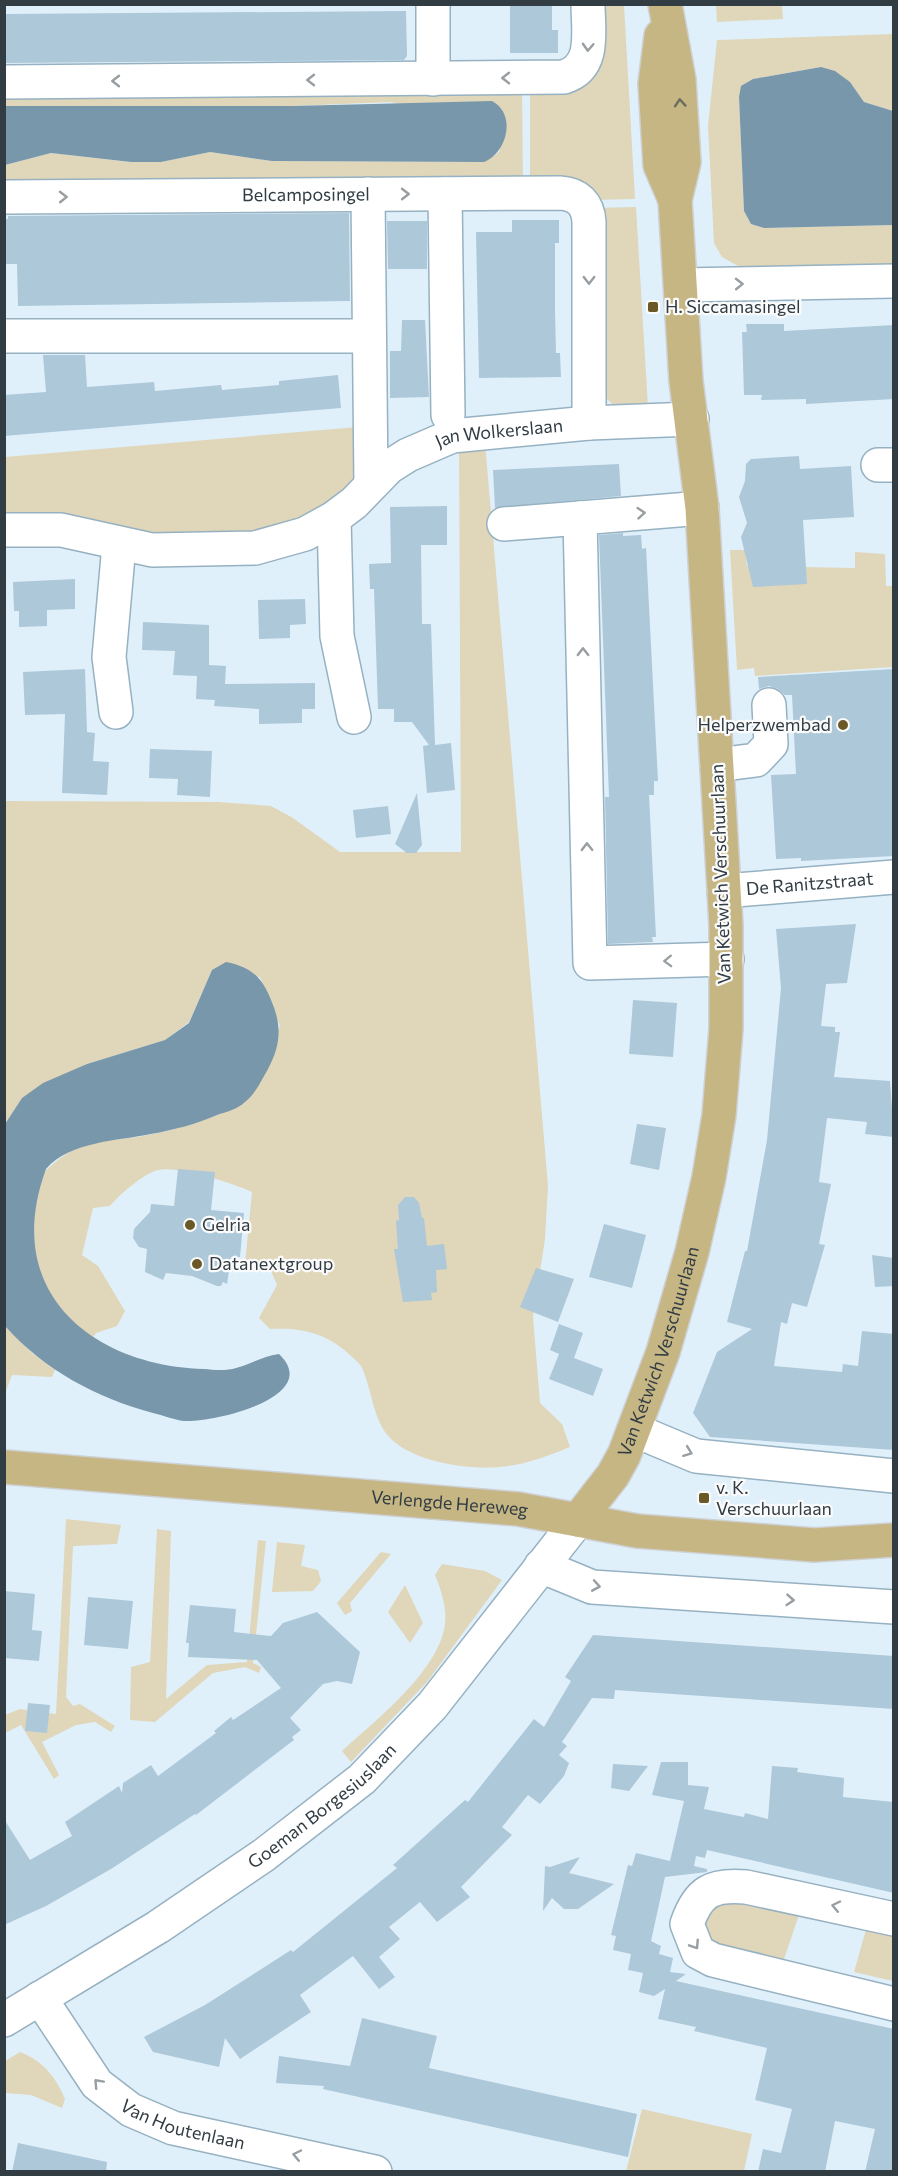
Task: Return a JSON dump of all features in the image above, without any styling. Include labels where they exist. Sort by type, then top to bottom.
[{"type":"main road","name":"Van Ketwich Verschuurlaan","points":[[578,1520],[613,1475],[634,1430],[672,1325],[709,1177],[724,1053],[727,959],[702,508],[686,381],[675,200],[660,165],[655,96],[665,7]]},
{"type":"main road","name":"Verlengde Hereweg","points":[[4,1467],[418,1499],[518,1509],[637,1531],[814,1545],[894,1540]]},
{"type":"street","points":[[433,79],[434,4]]},
{"type":"street","points":[[4,82],[564,77],[574,74],[587,59],[588,4]]},
{"type":"street","points":[[368,194],[371,484]]},
{"type":"street","points":[[445,194],[448,415]]},
{"type":"street","name":"Belcamposingel","points":[[4,197],[567,194],[585,206],[589,222],[589,423]]},
{"type":"street","points":[[681,285],[894,281]]},
{"type":"street","points":[[4,336],[369,336]]},
{"type":"street","name":"Jan Wolkerslaan","points":[[4,530],[61,530],[119,545],[152,550],[255,548],[306,534],[334,518],[388,467],[408,454],[452,436],[589,423],[692,418]]},
{"type":"street","points":[[504,524],[702,508]]},
{"type":"street","points":[[334,518],[337,636],[354,717]]},
{"type":"street","points":[[580,518],[590,963],[727,959]]},
{"type":"street","points":[[116,712],[109,657],[119,545]]},
{"type":"street","points":[[717,765],[756,760],[771,744],[770,705]]},
{"type":"street","name":"De Ranitzstraat","points":[[724,891],[894,877]]},
{"type":"street","points":[[634,1430],[696,1456],[894,1476]]},
{"type":"street","name":"Goeman Borgesiuslaan","points":[[4,2020],[158,1927],[245,1868],[362,1779],[432,1706],[578,1520]]},
{"type":"street","points":[[541,1566],[592,1587],[894,1607]]},
{"type":"street","points":[[894,1918],[746,1887],[726,1885],[702,1895],[693,1906],[687,1924],[698,1952],[713,1960],[894,2004]]},
{"type":"street","name":"Van Houtenlaan","points":[[40,1998],[97,2084],[131,2110],[173,2128],[375,2172]]},
{"type":"shaded area","points":[[595,5],[624,5],[635,199],[591,200],[530,186],[530,84],[586,82],[595,72]]},
{"type":"shaded area","points":[[716,5],[782,5],[783,19],[717,22]]},
{"type":"shaded area","points":[[893,34],[893,111],[864,102],[850,82],[821,67],[753,79],[739,97],[744,211],[751,224],[764,228],[893,225],[893,266],[738,266],[722,257],[714,243],[708,126],[717,40]]},
{"type":"shaded area","points":[[522,84],[523,185],[5,188],[5,165],[51,153],[130,162],[161,162],[210,152],[272,161],[484,162],[499,152],[506,130],[391,102],[292,106],[5,106],[4,89]]},
{"type":"shaded area","points":[[636,207],[648,407],[616,408],[605,397],[595,208]]},
{"type":"shaded area","points":[[358,427],[360,462],[351,491],[294,524],[212,542],[5,519],[5,457]]},
{"type":"shaded area","points":[[485,442],[548,1186],[545,1239],[533,1317],[540,1403],[562,1424],[570,1447],[527,1462],[486,1468],[453,1465],[419,1456],[404,1449],[383,1429],[362,1368],[350,1355],[323,1337],[292,1329],[270,1329],[259,1318],[277,1285],[271,1271],[250,1270],[245,1264],[252,1192],[243,1188],[192,1172],[158,1170],[139,1180],[110,1206],[93,1208],[82,1255],[98,1266],[125,1311],[117,1326],[96,1333],[88,1344],[45,1316],[34,1306],[19,1281],[14,1265],[11,1236],[15,1215],[29,1190],[62,1157],[85,1145],[165,1132],[244,1103],[280,1026],[260,977],[212,970],[189,1022],[165,1040],[87,1064],[22,1098],[5,1124],[5,801],[218,802],[271,806],[293,818],[340,852],[461,852],[459,446]]},
{"type":"shaded area","points":[[730,550],[745,550],[747,566],[855,568],[855,552],[885,554],[886,586],[893,586],[893,667],[755,676],[754,668],[737,670]]},
{"type":"shaded area","points":[[5,1326],[32,1353],[55,1370],[52,1377],[12,1375],[5,1394]]},
{"type":"shaded area","points":[[66,1519],[121,1525],[117,1544],[73,1546],[66,1697],[73,1706],[80,1704],[115,1726],[111,1732],[95,1722],[76,1725],[42,1742],[59,1775],[54,1779],[21,1725],[5,1733],[5,1715],[20,1709],[56,1714]]},
{"type":"shaded area","points":[[157,1529],[171,1531],[166,1699],[207,1665],[247,1662],[258,1540],[266,1541],[253,1663],[261,1667],[259,1673],[245,1667],[213,1673],[155,1722],[130,1720],[131,1667],[150,1662]]},
{"type":"shaded area","points":[[277,1542],[305,1545],[301,1566],[318,1570],[321,1581],[313,1591],[272,1592]]},
{"type":"shaded area","points":[[381,1552],[391,1554],[350,1603],[352,1611],[345,1615],[337,1603]]},
{"type":"shaded area","points":[[442,1564],[485,1571],[502,1580],[427,1682],[351,1762],[342,1751],[404,1694],[419,1677],[440,1642],[445,1624],[445,1612],[435,1575]]},
{"type":"shaded area","points":[[405,1585],[423,1623],[410,1643],[388,1612]]},
{"type":"shaded area","points":[[723,1896],[800,1912],[782,1965],[710,1949],[700,1938],[705,1910]]},
{"type":"shaded area","points":[[867,1926],[893,1931],[893,1981],[854,1972]]},
{"type":"shaded area","points":[[20,2052],[42,2065],[53,2077],[65,2099],[62,2108],[31,2095],[5,2093],[5,2061]]},
{"type":"shaded area","points":[[642,2109],[752,2134],[744,2171],[626,2171]]},
{"type":"water","points":[[821,67],[835,71],[850,82],[864,102],[893,111],[893,225],[764,228],[751,224],[744,211],[739,97],[741,86],[753,79]]},
{"type":"water","points":[[492,101],[505,115],[506,133],[498,150],[484,162],[272,161],[210,152],[161,162],[131,162],[51,153],[5,165],[5,106],[292,106]]},
{"type":"water","points":[[226,962],[254,974],[264,985],[275,1009],[278,1026],[276,1052],[255,1091],[239,1107],[193,1124],[81,1147],[68,1153],[46,1169],[35,1213],[36,1253],[47,1286],[67,1315],[94,1337],[127,1354],[164,1365],[229,1370],[279,1354],[289,1369],[287,1383],[276,1395],[259,1404],[217,1417],[184,1421],[132,1407],[73,1380],[37,1356],[5,1326],[5,1124],[22,1098],[43,1083],[87,1064],[165,1040],[189,1023],[212,970]]},
{"type":"building","points":[[510,4],[552,4],[552,30],[558,30],[558,53],[510,53]]},
{"type":"building","points":[[406,11],[407,56],[404,60],[4,63],[4,14]]},
{"type":"building","points":[[349,213],[350,301],[18,306],[17,264],[4,264],[4,219],[8,219],[8,216]]},
{"type":"building","points":[[512,220],[559,220],[559,243],[555,243],[555,310],[556,353],[560,353],[561,377],[479,378],[476,232],[512,232]]},
{"type":"building","points":[[387,221],[427,221],[427,269],[388,269]]},
{"type":"building","points":[[402,320],[425,320],[429,397],[390,398],[390,351],[401,351]]},
{"type":"building","points":[[746,324],[784,324],[784,331],[894,325],[894,399],[806,404],[806,399],[761,400],[762,395],[744,395],[742,332],[747,332]]},
{"type":"building","points":[[43,355],[85,355],[87,387],[154,382],[155,391],[221,385],[222,390],[279,385],[279,381],[338,375],[341,408],[4,436],[4,395],[46,392]]},
{"type":"building","points":[[799,456],[800,469],[851,466],[854,517],[803,520],[807,584],[753,587],[741,537],[747,523],[739,497],[745,481],[746,464],[751,459]]},
{"type":"building","points":[[619,464],[621,496],[495,508],[493,470]]},
{"type":"building","points":[[447,506],[447,545],[421,545],[422,624],[431,624],[435,745],[451,743],[455,790],[427,793],[423,746],[429,745],[412,722],[394,722],[394,709],[378,709],[374,589],[370,589],[369,564],[391,563],[390,507]]},
{"type":"building","points":[[623,533],[623,536],[641,535],[642,549],[646,548],[658,781],[654,781],[654,795],[649,795],[656,937],[652,937],[653,942],[608,944],[605,797],[609,797],[599,535]]},
{"type":"building","points":[[75,579],[75,609],[47,610],[47,626],[19,627],[19,611],[14,611],[13,582]]},
{"type":"building","points":[[305,599],[306,624],[290,625],[290,638],[259,639],[258,600]]},
{"type":"building","points":[[143,622],[209,625],[209,665],[226,666],[225,684],[315,683],[315,709],[302,709],[302,723],[259,724],[259,709],[214,706],[215,700],[196,699],[197,676],[173,675],[175,651],[142,650]]},
{"type":"building","points":[[85,669],[87,732],[95,733],[93,761],[109,762],[107,795],[62,793],[65,714],[25,715],[23,672]]},
{"type":"building","name":"Helperzwembad","points":[[894,669],[894,856],[801,861],[801,858],[776,859],[771,775],[796,774],[792,695],[785,695],[769,686],[759,689],[758,677]]},
{"type":"building","points":[[150,749],[212,751],[210,797],[177,795],[178,779],[149,778]]},
{"type":"building","points":[[417,793],[422,845],[416,853],[407,853],[395,844]]},
{"type":"building","points":[[388,806],[391,834],[356,838],[353,810]]},
{"type":"building","points":[[856,924],[847,983],[826,984],[821,1026],[835,1027],[835,1032],[840,1032],[834,1077],[890,1081],[894,1137],[865,1134],[867,1122],[827,1118],[819,1182],[831,1184],[819,1244],[825,1245],[807,1307],[792,1303],[787,1324],[781,1322],[774,1366],[842,1372],[843,1364],[858,1366],[862,1331],[894,1334],[894,1450],[710,1437],[693,1413],[717,1352],[752,1329],[727,1322],[745,1251],[747,1251],[767,1140],[781,988],[776,929]]},
{"type":"building","points":[[633,1000],[677,1003],[673,1057],[629,1054]]},
{"type":"building","points":[[637,1124],[666,1128],[659,1170],[630,1164]]},
{"type":"building","name":"Gelria","points":[[178,1169],[215,1172],[211,1210],[244,1213],[240,1257],[231,1257],[227,1284],[223,1282],[221,1286],[217,1286],[192,1276],[166,1273],[163,1280],[145,1272],[147,1249],[139,1247],[133,1238],[134,1229],[150,1212],[151,1204],[174,1206]]},
{"type":"building","points":[[405,1197],[414,1197],[419,1203],[422,1218],[424,1218],[427,1246],[444,1244],[447,1269],[436,1270],[437,1292],[431,1293],[432,1300],[403,1302],[394,1249],[398,1249],[396,1221],[399,1220],[398,1205]]},
{"type":"building","points":[[604,1224],[646,1235],[632,1288],[589,1277]]},
{"type":"building","points":[[872,1255],[894,1258],[894,1286],[875,1287]]},
{"type":"building","points":[[536,1268],[574,1279],[558,1322],[520,1307]]},
{"type":"building","points":[[559,1324],[583,1333],[574,1358],[603,1369],[593,1396],[549,1379],[559,1354],[550,1350]]},
{"type":"building","points":[[4,1591],[35,1594],[32,1630],[42,1631],[39,1661],[4,1658]]},
{"type":"building","points":[[88,1597],[133,1601],[128,1649],[84,1645]]},
{"type":"building","points":[[190,1605],[236,1609],[234,1632],[271,1636],[283,1623],[317,1612],[360,1652],[352,1684],[337,1681],[323,1684],[290,1718],[301,1730],[292,1737],[294,1740],[196,1815],[111,1869],[46,1906],[4,1925],[4,1819],[30,1860],[72,1836],[65,1822],[119,1786],[122,1793],[123,1783],[151,1765],[158,1776],[216,1733],[214,1731],[231,1717],[233,1720],[281,1688],[257,1660],[188,1657],[189,1643],[186,1643]]},
{"type":"building","points":[[593,1635],[894,1656],[894,1709],[615,1690],[614,1699],[592,1698],[562,1742],[567,1746],[559,1755],[569,1763],[564,1776],[540,1804],[528,1795],[502,1827],[512,1835],[461,1887],[470,1897],[437,1922],[420,1902],[389,1927],[400,1939],[379,1957],[395,1977],[379,1989],[353,1956],[300,1995],[311,2012],[240,2059],[225,2038],[219,2067],[153,2052],[144,2037],[205,2005],[291,1950],[293,1952],[397,1868],[393,1865],[465,1800],[468,1802],[534,1719],[544,1727],[571,1681],[565,1677]]},
{"type":"building","points":[[28,1703],[50,1705],[47,1733],[25,1731]]},
{"type":"building","points":[[661,1762],[688,1762],[688,1785],[709,1787],[704,1809],[744,1817],[745,1813],[768,1819],[772,1766],[798,1768],[797,1772],[844,1778],[843,1797],[894,1802],[894,1893],[707,1850],[705,1858],[696,1856],[694,1866],[707,1869],[707,1872],[665,1877],[651,1941],[661,1946],[659,1954],[673,1958],[670,1972],[686,1974],[676,1981],[894,2029],[894,2172],[865,2172],[875,2129],[835,2121],[825,2172],[758,2172],[763,2149],[781,2153],[792,2109],[755,2100],[767,2048],[694,2031],[696,2027],[658,2019],[665,1989],[654,1996],[639,1992],[643,1973],[628,1970],[631,1954],[613,1950],[616,1936],[611,1935],[628,1865],[632,1866],[636,1853],[670,1861],[684,1801],[652,1795]]},
{"type":"building","points":[[613,1764],[648,1766],[629,1791],[611,1788]]},
{"type":"building","points":[[580,1857],[569,1873],[614,1884],[578,1909],[564,1909],[552,1898],[543,1911],[545,1866],[550,1867]]},
{"type":"building","points":[[362,2018],[437,2036],[429,2068],[637,2114],[628,2157],[323,2089],[324,2086],[276,2083],[279,2056],[350,2066]]},
{"type":"building","points":[[18,2143],[107,2162],[106,2172],[12,2172]]},
{"type":"place","name":"H. Siccamasingel","points":[[653,307]]},
{"type":"place","name":"Helperzwembad","points":[[843,725]]},
{"type":"place","name":"Gelria","points":[[190,1225]]},
{"type":"place","name":"Datanextgroup","points":[[197,1264]]},
{"type":"place","name":"v. K. Verschuurlaan","points":[[704,1498]]}]
